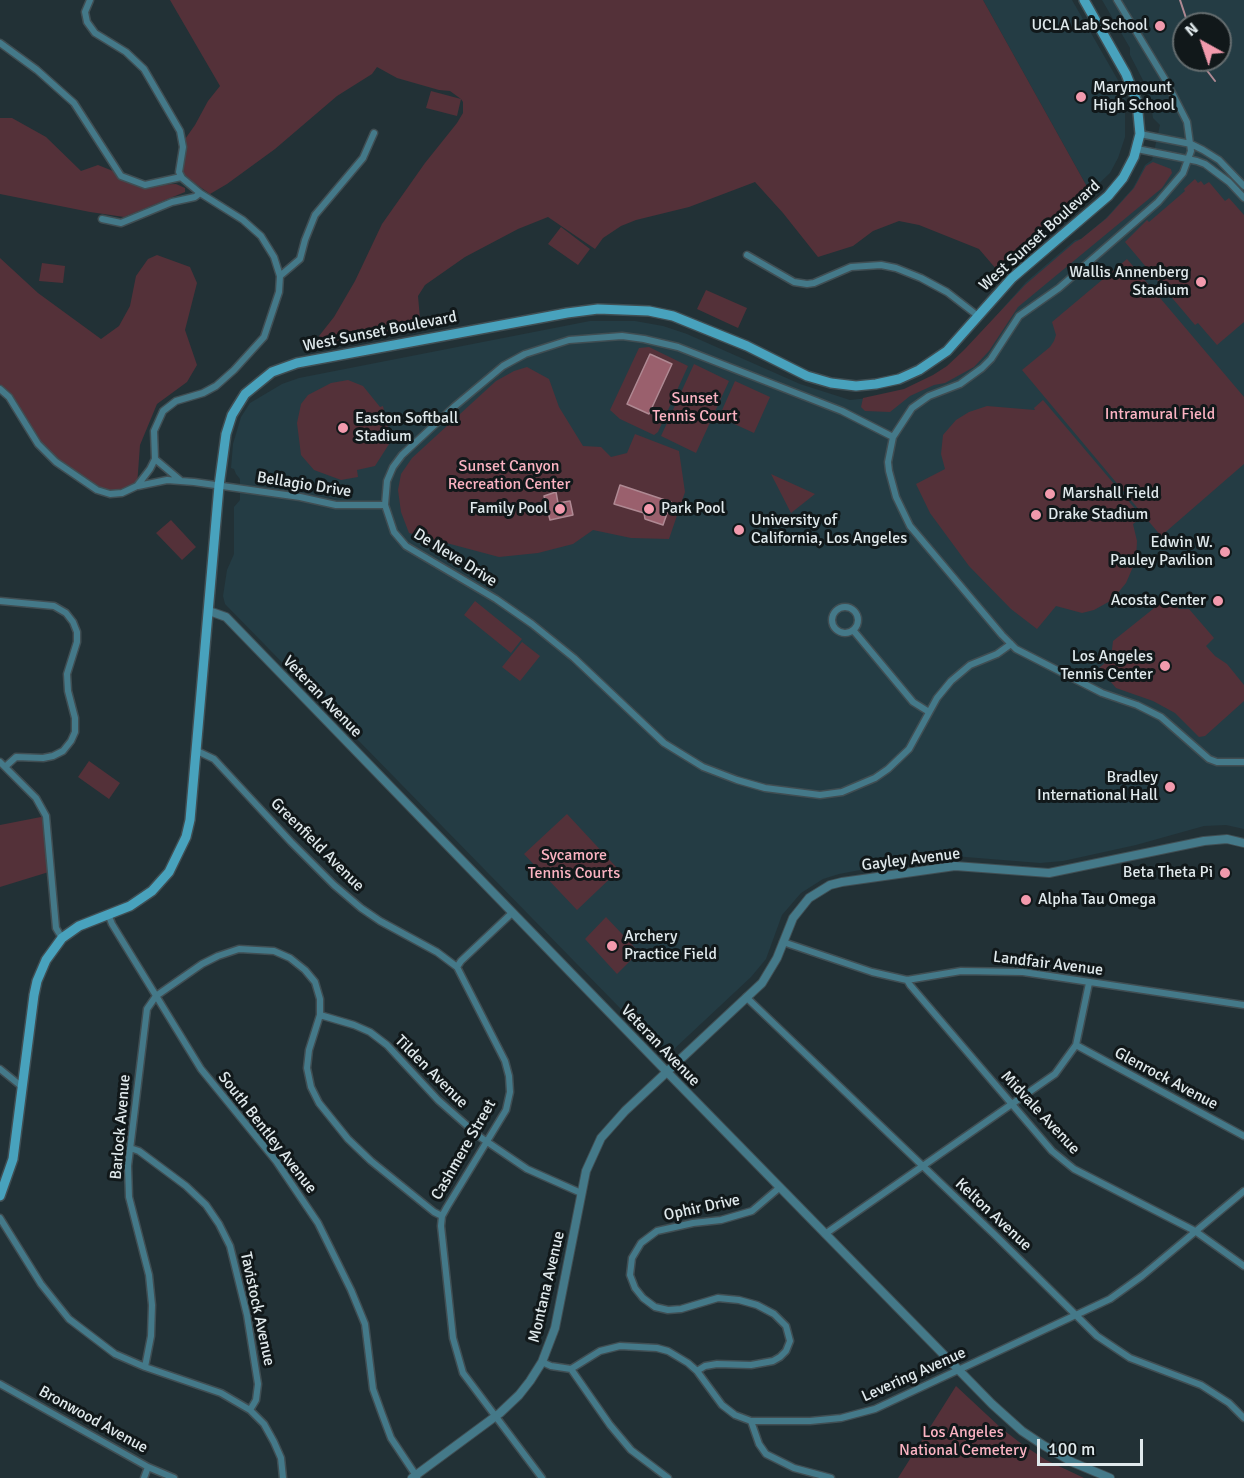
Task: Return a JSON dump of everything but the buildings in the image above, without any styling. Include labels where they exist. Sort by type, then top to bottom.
[{"type":"main road","name":"West Sunset Boulevard","points":[[0,1196],[13,1159],[21,1086],[37,981],[46,960],[62,939],[86,923],[130,906],[152,891],[176,861],[186,837],[197,752],[219,486],[226,434],[232,415],[245,394],[263,378],[283,367],[297,363],[567,313],[615,308],[673,316],[716,333],[818,380],[841,385],[866,386],[899,379],[930,365],[947,351],[1012,278],[1108,196],[1123,178],[1137,149],[1140,134],[1139,112],[1130,82],[1084,0]]},
{"type":"street","points":[[90,0],[85,12],[87,22],[95,33],[126,52],[144,69],[180,131],[183,147],[179,172],[181,177],[200,193],[243,220],[261,236],[274,256],[280,276],[279,292],[264,337],[216,386],[203,393],[176,401],[163,411],[154,431],[154,459],[150,469],[137,486]]},
{"type":"street","points":[[1117,0],[1185,117],[1191,144],[1189,159],[1181,177],[1158,202],[1059,288],[1019,316],[991,359],[982,368],[971,377],[929,396],[912,408],[893,437],[888,462],[889,471],[896,498],[904,516],[918,536],[1011,644],[1024,654],[1102,693],[1134,704],[1161,717],[1209,759],[1217,762],[1244,762]]},
{"type":"street","points":[[0,43],[37,70],[74,102],[121,176],[145,185],[181,177]]},
{"type":"street","points":[[280,276],[300,259],[315,215],[363,158],[374,133]]},
{"type":"street","points":[[1140,134],[1191,144],[1219,160],[1244,186]]},
{"type":"street","points":[[1137,149],[1205,164],[1217,172],[1244,198]]},
{"type":"street","points":[[102,219],[121,223],[172,202],[195,197],[200,193]]},
{"type":"street","points":[[747,255],[794,282],[807,284],[850,267],[881,265],[896,268],[947,292],[978,316]]},
{"type":"street","name":"De Neve Drive","points":[[893,437],[842,411],[669,345],[622,336],[569,339],[525,354],[503,366],[455,406],[402,455],[393,467],[387,481],[385,505],[394,532],[406,546],[496,599],[532,624],[573,658],[664,743],[692,761],[737,780],[768,788],[809,795],[830,794],[856,787],[888,770],[913,742],[944,688],[956,675],[970,665],[997,654],[1011,644]]},
{"type":"street","name":"Bellagio Drive","points":[[0,389],[9,397],[38,444],[56,462],[105,493],[122,493],[151,482],[180,480],[300,497],[336,505],[385,505]]},
{"type":"street","points":[[154,459],[180,480]]},
{"type":"street","points":[[0,601],[54,606],[66,612],[77,632],[77,642],[67,674],[68,691],[75,718],[75,732],[71,741],[63,751],[54,756],[16,757],[3,764],[36,798],[46,816],[56,928],[62,939]]},
{"type":"street","points":[[847,607],[855,611],[858,623],[853,630],[845,633],[837,630],[832,623],[835,611],[847,607]]},
{"type":"street","name":"Veteran Avenue","points":[[209,610],[226,617],[958,1371],[1007,1418],[1043,1445],[1072,1462],[1110,1478]]},
{"type":"street","points":[[853,630],[913,702],[929,712]]},
{"type":"street","name":"Greenfield Avenue","points":[[197,752],[214,759],[291,842],[361,908],[437,952],[457,967]]},
{"type":"street","name":"Gayley Avenue","points":[[667,1072],[762,983],[800,907],[820,890],[842,882],[955,866],[1049,873],[1204,841],[1227,839],[1244,843]]},
{"type":"street","points":[[457,967],[512,913]]},
{"type":"street","name":"South Bentley Avenue","points":[[108,914],[201,1069],[276,1161],[318,1223],[365,1324],[373,1389],[381,1414],[391,1438],[415,1477]]},
{"type":"street","name":"Landfair Avenue","points":[[783,942],[872,972],[907,980],[961,971],[1023,972],[1244,1005]]},
{"type":"street","points":[[156,996],[202,964],[239,949],[274,951],[290,958],[305,969],[315,982],[320,999],[320,1015],[309,1050],[307,1068],[311,1087],[319,1103],[348,1139],[371,1161],[442,1216]]},
{"type":"street","name":"Cashmere Street","points":[[457,967],[505,1061],[510,1092],[506,1110],[442,1216],[441,1226],[453,1338],[463,1373],[542,1478]]},
{"type":"street","name":"Midvale Avenue","points":[[907,980],[1052,1151],[1074,1169],[1195,1231],[1244,1266]]},
{"type":"street","points":[[825,1234],[1055,1074],[1076,1045],[1089,983]]},
{"type":"street","name":"Barlock Avenue","points":[[145,1367],[151,1336],[152,1305],[149,1275],[129,1197],[128,1166],[147,1009],[156,996]]},
{"type":"street","name":"Kelton Avenue","points":[[746,997],[1097,1336],[1130,1358],[1201,1384],[1229,1403],[1244,1418]]},
{"type":"street","name":"Tilden Avenue","points":[[320,1015],[370,1032],[387,1045],[438,1100],[487,1142],[527,1169],[581,1193]]},
{"type":"street","name":"Glenrock Avenue","points":[[1076,1045],[1244,1136]]},
{"type":"street","points":[[0,1069],[21,1086]]},
{"type":"street","name":"Montana Avenue","points":[[415,1477],[495,1417],[519,1395],[542,1362],[555,1328],[586,1171],[601,1138],[610,1126],[667,1072]]},
{"type":"street","name":"Tavistock Avenue","points":[[130,1148],[139,1151],[186,1186],[206,1205],[230,1246],[247,1315],[258,1384],[256,1400],[250,1410]]},
{"type":"street","name":"Ophir Drive","points":[[697,1371],[705,1366],[717,1364],[751,1365],[773,1361],[786,1351],[790,1341],[786,1326],[774,1314],[757,1305],[739,1300],[718,1298],[681,1309],[668,1310],[655,1307],[635,1288],[630,1275],[632,1258],[641,1242],[657,1231],[721,1220],[752,1211],[779,1188]]},
{"type":"street","name":"Levering Avenue","points":[[751,1422],[841,1418],[875,1409],[1077,1316],[1110,1299],[1142,1276],[1244,1191]]},
{"type":"street","points":[[0,1218],[41,1284],[69,1319],[115,1354],[145,1367],[221,1393],[250,1410],[264,1424],[274,1442],[281,1458],[283,1478]]},
{"type":"street","points":[[542,1362],[571,1369],[600,1351],[620,1346],[668,1351],[697,1371],[722,1405],[751,1422],[759,1444],[766,1454],[794,1468],[831,1478]]},
{"type":"street","points":[[571,1369],[610,1425],[631,1450],[668,1478]]},
{"type":"street","name":"Bronwood Avenue","points":[[0,1383],[148,1467],[174,1478]]},
{"type":"street","points":[[144,1478],[148,1467]]},
{"type":"shaded area","name":"Marymount High School","points":[[983,0],[1072,0],[1119,82],[1127,103],[1125,106],[1125,137],[1110,173],[1090,192]]},
{"type":"shaded area","name":"University of California, Los Angeles","points":[[1102,0],[1244,0],[1244,829],[1226,825],[1204,826],[1136,845],[1063,861],[1040,863],[953,856],[892,864],[823,879],[801,893],[782,915],[766,959],[751,977],[673,1050],[666,1053],[225,604],[223,596],[227,570],[234,554],[234,507],[240,500],[240,479],[231,468],[233,444],[241,417],[250,403],[282,384],[299,378],[590,321],[635,321],[663,326],[687,334],[800,384],[850,400],[887,396],[921,383],[948,366],[965,351],[1026,282],[1075,240],[1081,239],[1106,218],[1133,188],[1145,165],[1152,160],[1160,125],[1153,118],[1149,92],[1130,55],[1130,48]]},
{"type":"shaded area","points":[[650,354],[672,364],[649,414],[627,404]]},
{"type":"shaded area","name":"Park Pool","points":[[620,485],[671,502],[663,525],[645,519],[644,513],[614,504]]},
{"type":"shaded area","name":"Family Pool","points":[[556,492],[558,503],[570,501],[573,515],[550,520],[544,496]]},
{"type":"green space","points":[[170,0],[983,0],[1090,192],[997,270],[979,249],[919,225],[899,221],[873,231],[853,246],[818,257],[755,182],[689,207],[621,226],[603,238],[595,249],[548,217],[518,229],[465,257],[425,285],[418,296],[421,330],[323,346],[319,336],[334,317],[355,281],[382,224],[425,163],[457,123],[463,113],[463,102],[450,91],[397,78],[377,67],[372,74],[337,96],[275,149],[210,194],[179,172],[183,142],[220,86]]},
{"type":"green space","points":[[431,91],[461,99],[457,116],[426,108]]},
{"type":"green space","points":[[0,118],[12,118],[46,137],[81,171],[98,165],[148,185],[176,184],[185,188],[185,192],[124,217],[0,194]]},
{"type":"green space","points":[[1153,162],[1171,169],[1172,173],[1162,188],[1018,307],[989,351],[974,367],[945,383],[934,385],[910,396],[890,412],[865,411],[861,407],[863,398],[904,389],[947,366],[1025,285],[1107,218],[1134,188],[1146,166]]},
{"type":"green space","name":"Wallis Annenberg Stadium","points":[[1195,179],[1204,185],[1209,182],[1225,201],[1229,198],[1244,215],[1244,322],[1217,345],[1198,323],[1195,325],[1125,242],[1147,220],[1149,222],[1185,191],[1184,189]]},
{"type":"green space","points":[[561,227],[590,249],[578,265],[548,244]]},
{"type":"green space","points":[[157,255],[190,267],[197,283],[185,330],[197,365],[187,382],[157,404],[140,445],[137,486],[122,493],[105,493],[43,450],[0,389],[0,258],[38,293],[101,339],[119,326],[130,306],[136,276],[148,259]]},
{"type":"green space","name":"Intramural Field","points":[[1127,259],[1244,397],[1244,464],[1161,536],[1022,370],[1054,341],[1056,335],[1052,322]]},
{"type":"green space","points":[[42,263],[65,266],[63,283],[39,281]]},
{"type":"green space","points":[[706,290],[747,308],[738,328],[697,309]]},
{"type":"green space","points":[[649,347],[688,366],[658,432],[654,435],[620,419],[610,410],[639,348]]},
{"type":"green space","name":"Sunset Tennis Court","points":[[694,364],[729,381],[696,453],[661,436]]},
{"type":"green space","name":"Sunset Canyon Recreation Center","points":[[527,367],[549,379],[559,407],[583,446],[601,447],[611,457],[627,453],[635,434],[679,451],[685,492],[669,539],[631,538],[593,530],[573,544],[538,553],[499,557],[409,533],[401,512],[398,490],[401,474],[412,458],[496,381]]},
{"type":"green space","name":"Easton Softball Stadium","points":[[348,380],[363,386],[380,407],[383,406],[391,441],[375,466],[357,470],[358,477],[341,480],[314,470],[301,455],[297,423],[301,404],[308,395],[331,383]]},
{"type":"green space","name":"Sunset Tennis Court","points":[[735,381],[770,397],[754,433],[719,417]]},
{"type":"green space","name":"Drake Stadium","points":[[1043,400],[1142,517],[1133,524],[1137,541],[1136,560],[1126,583],[1112,600],[1094,610],[1082,613],[1056,606],[1037,629],[1011,609],[969,566],[930,513],[916,484],[945,469],[941,454],[943,435],[956,420],[969,412],[987,406],[1035,410],[1034,408]]},
{"type":"green space","points":[[771,474],[815,494],[791,513]]},
{"type":"green space","points":[[171,520],[196,547],[182,560],[156,533]]},
{"type":"green space","name":"Los Angeles Tennis Center","points":[[1168,597],[1179,609],[1189,609],[1214,638],[1206,646],[1227,664],[1244,685],[1244,701],[1205,736],[1199,737],[1175,713],[1153,701],[1116,688],[1099,668],[1111,658],[1113,641]]},
{"type":"green space","points":[[475,601],[522,639],[511,653],[464,615]]},
{"type":"green space","points":[[522,642],[540,656],[520,681],[502,667]]},
{"type":"green space","points":[[89,761],[120,783],[109,799],[78,777]]},
{"type":"green space","name":"Sycamore Tennis Courts","points":[[567,814],[619,870],[577,910],[524,854]]},
{"type":"green space","points":[[46,816],[52,871],[0,887],[0,825]]},
{"type":"green space","name":"Archery Practice Field","points":[[606,917],[639,952],[617,974],[585,939]]},
{"type":"green space","name":"Los Angeles National Cemetery","points":[[956,1386],[1023,1445],[1046,1460],[1084,1478],[898,1478]]},
{"type":"waterway","points":[[1180,0],[1184,12]]},
{"type":"waterway","points":[[1208,72],[1215,81]]},
{"type":"place","name":"UCLA Lab School","points":[[1160,26]]},
{"type":"place","name":"Marymount High School","points":[[1081,97]]},
{"type":"place","name":"Wallis Annenberg Stadium","points":[[1201,282]]},
{"type":"place","name":"Easton Softball Stadium","points":[[343,428]]},
{"type":"place","name":"Marshall Field","points":[[1050,494]]},
{"type":"place","name":"Family Pool","points":[[560,509]]},
{"type":"place","name":"Park Pool","points":[[649,509]]},
{"type":"place","name":"Drake Stadium","points":[[1036,515]]},
{"type":"place","name":"University of California, Los Angeles","points":[[739,530]]},
{"type":"place","name":"Edwin W. Pauley Pavilion","points":[[1225,552]]},
{"type":"place","name":"Acosta Center","points":[[1218,601]]},
{"type":"place","name":"Los Angeles Tennis Center","points":[[1165,666]]},
{"type":"place","name":"Bradley International Hall","points":[[1170,787]]},
{"type":"place","name":"Beta Theta Pi","points":[[1225,873]]},
{"type":"place","name":"Alpha Tau Omega","points":[[1026,900]]},
{"type":"place","name":"Archery Practice Field","points":[[612,946]]}]
